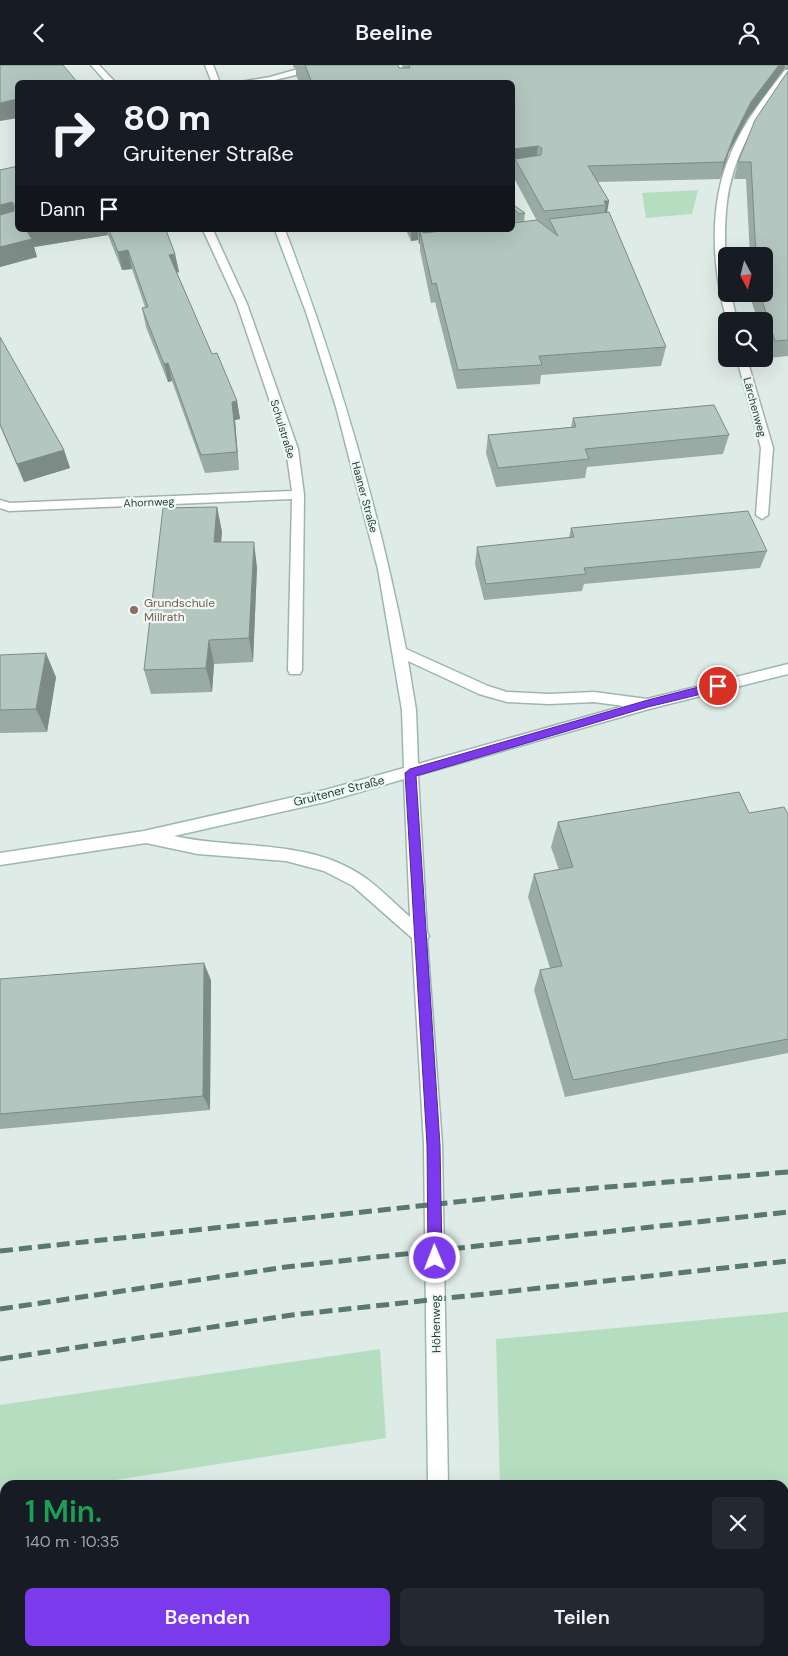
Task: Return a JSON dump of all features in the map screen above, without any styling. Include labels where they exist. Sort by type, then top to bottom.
[{"type":"main road","points":[[95,65],[109,80]]},
{"type":"main road","points":[[209,65],[215,80]]},
{"type":"main road","points":[[263,80],[305,69],[323,69]]},
{"type":"main road","points":[[729,312],[725,298],[720,216],[730,165],[754,117],[788,71]]},
{"type":"main road","name":"Schulstraße","points":[[209,232],[242,304],[292,449],[298,495],[295,670]]},
{"type":"main road","name":"Haaner Straße","points":[[281,232],[311,312],[341,407],[384,569],[409,710],[410,773]]},
{"type":"main road","name":"Lärchenweg","points":[[744,367],[767,448],[762,515]]},
{"type":"main road","name":"Ahornweg","points":[[0,505],[9,507],[298,495]]},
{"type":"main road","points":[[400,652],[484,690],[507,697],[548,699],[594,697],[648,703]]},
{"type":"main road","name":"Gruitener Straße","points":[[0,859],[144,837],[325,796],[648,703],[788,669]]},
{"type":"main road","name":"Höhenweg","points":[[410,773],[434,1145],[438,1480]]},
{"type":"main road","points":[[144,837],[198,848],[286,855],[326,865],[358,881],[420,936]]},
{"type":"green space","points":[[698,190],[692,214],[646,218],[642,193]]},
{"type":"green space","points":[[788,1312],[788,1480],[500,1480],[496,1339]]},
{"type":"green space","points":[[380,1349],[386,1438],[115,1480],[0,1480],[0,1405]]},
{"type":"building","points":[[0,65],[63,65],[76,80],[15,80],[15,99],[0,103]]},
{"type":"building","points":[[305,65],[398,65],[399,68],[410,68],[409,65],[779,65],[751,102],[734,136],[724,162],[588,166],[609,201],[604,201],[606,205],[544,211],[515,159],[541,155],[542,148],[538,146],[515,149],[515,80],[311,80]]},
{"type":"building","points":[[788,71],[788,340],[775,341],[773,335],[773,312],[766,312],[763,303],[773,302],[773,247],[756,247],[751,162],[738,162],[755,120]]},
{"type":"building","points":[[15,167],[15,232],[27,232],[32,239],[0,247],[0,215],[14,211],[14,204],[12,202],[0,205],[0,170]]},
{"type":"building","points":[[515,206],[525,213],[519,214],[515,210]]},
{"type":"building","points":[[609,212],[666,347],[539,356],[542,365],[458,370],[436,283],[432,284],[420,232],[515,232],[515,223],[537,220],[558,236],[549,219]]},
{"type":"building","points":[[110,232],[167,232],[175,254],[169,255],[212,354],[217,353],[237,401],[232,402],[237,452],[201,455],[168,363],[164,364],[142,308],[148,307],[128,250],[118,252]]},
{"type":"building","points":[[0,337],[64,450],[17,464],[0,424]]},
{"type":"building","points":[[714,405],[729,435],[585,449],[589,459],[498,468],[488,435],[576,427],[573,418]]},
{"type":"building","points":[[217,507],[214,542],[254,542],[249,638],[209,640],[206,668],[144,670],[163,508]]},
{"type":"building","points":[[748,511],[767,551],[584,568],[586,574],[486,584],[477,547],[574,537],[571,528]]},
{"type":"building","points":[[46,653],[36,709],[0,710],[0,655]]},
{"type":"building","points":[[739,792],[749,813],[784,807],[788,814],[788,1039],[573,1080],[540,970],[562,966],[534,874],[573,867],[558,822]]},
{"type":"building","points":[[204,963],[203,1096],[0,1114],[0,979]]},
{"type":"railway","points":[[0,1251],[549,1192],[788,1172]]},
{"type":"railway","points":[[0,1309],[286,1267],[788,1212]]},
{"type":"railway","points":[[0,1359],[292,1315],[788,1261]]},
{"type":"place","name":"Grundschule Millrath","points":[[134,610]]},
{"type":"route","points":[[435,1258],[434,1145],[410,773],[648,703],[718,686]]}]
